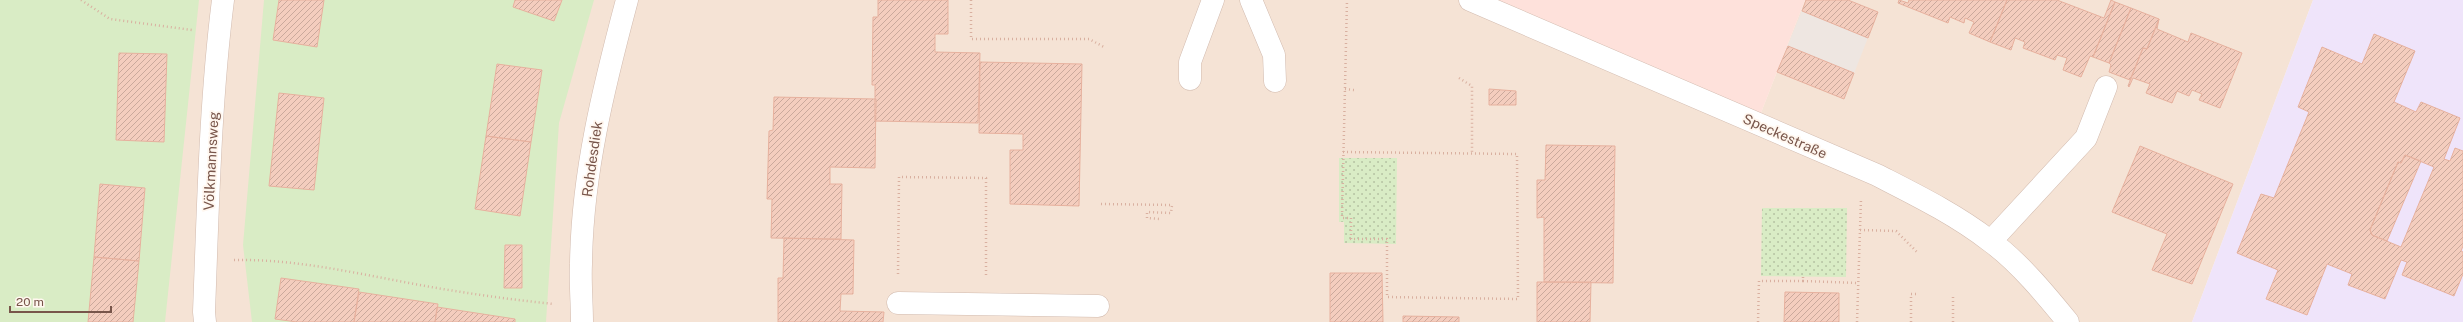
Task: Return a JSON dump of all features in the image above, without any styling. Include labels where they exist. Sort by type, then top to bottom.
[{"type":"street","name":"Völkmannsweg","points":[[205,322],[206,260],[219,33],[223,0]]},
{"type":"street","name":"Rohdesdiek","points":[[582,314],[580,263],[596,123],[627,0]]},
{"type":"street","points":[[1190,79],[1190,62],[1213,0]]},
{"type":"street","points":[[1251,0],[1274,55],[1275,81]]},
{"type":"street","name":"Speckestraße","points":[[1470,0],[1861,169],[1933,203],[1991,241],[2045,293],[2068,322]]},
{"type":"street","points":[[1991,241],[2086,138],[2106,87]]},
{"type":"street","points":[[898,303],[1098,306]]},
{"type":"path","points":[[80,0],[110,19],[219,33]]},
{"type":"path","points":[[971,0],[971,39],[1089,39],[1104,47]]},
{"type":"path","points":[[1343,152],[1517,154],[1518,299],[1387,297],[1387,239],[1351,239],[1351,218],[1342,218],[1343,152],[1345,89],[1346,0]]},
{"type":"path","points":[[1459,78],[1472,86],[1472,154]]},
{"type":"path","points":[[1345,89],[1354,90]]},
{"type":"path","points":[[1857,322],[1861,169]]},
{"type":"path","points":[[898,303],[899,177],[986,178],[986,304]]},
{"type":"path","points":[[1101,204],[1172,205],[1171,213],[1147,212],[1147,218],[1160,219]]},
{"type":"path","points":[[1860,230],[1896,231],[1918,253]]},
{"type":"path","points":[[206,260],[270,260],[319,266],[582,314]]},
{"type":"path","points":[[1803,277],[1803,282]]},
{"type":"path","points":[[1758,322],[1759,281],[1858,283]]},
{"type":"path","points":[[1911,322],[1912,294],[1917,294]]},
{"type":"path","points":[[1953,295],[1953,322]]},
{"type":"shaded area","points":[[0,0],[1470,0],[1757,123],[1805,0],[2313,0],[2192,322],[0,322]]},
{"type":"shaded area","points":[[1470,0],[1805,0],[1757,123]]},
{"type":"shaded area","points":[[1806,0],[1848,0],[1878,12],[1844,99],[1777,72]]},
{"type":"shaded area","points":[[2313,0],[2463,0],[2463,322],[2192,322]]},
{"type":"green space","points":[[0,0],[199,0],[165,322],[0,322]]},
{"type":"green space","points":[[264,0],[594,0],[559,123],[546,322],[252,322],[243,245]]},
{"type":"green space","points":[[1339,158],[1397,158],[1396,244],[1344,243],[1344,222],[1339,222]]},
{"type":"green space","points":[[1762,208],[1847,208],[1846,277],[1761,276]]},
{"type":"building","points":[[279,0],[324,0],[317,47],[273,40]]},
{"type":"building","points":[[515,0],[562,0],[554,21],[513,7]]},
{"type":"building","points":[[878,0],[948,0],[948,34],[935,34],[935,52],[980,53],[978,123],[875,121],[875,85],[872,85],[873,17],[878,17]]},
{"type":"building","points":[[1806,0],[1848,0],[1878,12],[1868,38],[1802,11]]},
{"type":"building","points":[[1899,0],[1908,3],[1909,0],[2007,0],[1990,42],[1969,33],[1974,22],[1965,18],[1964,23],[1950,17],[1948,23],[1898,3]]},
{"type":"building","points":[[2007,0],[2057,0],[2104,18],[2111,0],[2115,2],[2093,57],[2090,56],[2081,77],[2063,70],[2067,58],[2057,55],[2055,60],[2023,48],[2025,42],[2015,38],[2011,50],[1990,42]]},
{"type":"building","points":[[2115,2],[2131,8],[2109,63],[2093,57]]},
{"type":"building","points":[[2131,8],[2159,19],[2147,49],[2143,48],[2130,80],[2109,72],[2111,65],[2109,63]]},
{"type":"building","points":[[2159,19],[2157,29],[2188,42],[2191,33],[2242,53],[2220,108],[2199,100],[2202,94],[2192,90],[2189,96],[2177,91],[2172,103],[2146,93],[2150,84],[2133,78],[2129,87],[2128,86],[2143,48],[2147,49]]},
{"type":"building","points":[[2374,34],[2415,51],[2394,102],[2416,112],[2421,102],[2460,118],[2444,159],[2450,161],[2455,148],[2463,151],[2463,246],[2461,251],[2463,252],[2463,274],[2454,296],[2402,275],[2407,262],[2401,260],[2385,299],[2348,285],[2352,274],[2327,264],[2307,315],[2266,299],[2278,270],[2237,253],[2261,194],[2274,198],[2309,112],[2298,107],[2322,47],[2362,64]],"holes":[[[2405,155],[2434,167],[2401,247],[2372,235],[2370,230],[2398,162],[2401,163]]]},
{"type":"building","points":[[1788,46],[1854,73],[1844,99],[1777,72]]},
{"type":"building","points":[[119,53],[167,54],[164,142],[116,140]]},
{"type":"building","points":[[980,62],[1082,64],[1079,206],[1010,204],[1010,150],[1023,150],[1023,134],[979,133]]},
{"type":"building","points":[[497,64],[542,70],[531,142],[486,136]]},
{"type":"building","points":[[1489,89],[1516,91],[1516,105],[1489,105]]},
{"type":"building","points":[[279,93],[324,98],[314,190],[269,186]]},
{"type":"building","points":[[774,97],[876,99],[875,168],[830,167],[830,184],[842,184],[841,239],[771,238],[772,199],[767,199],[769,131],[773,130]]},
{"type":"building","points":[[486,136],[531,142],[520,216],[475,209]]},
{"type":"building","points":[[1546,145],[1615,146],[1613,283],[1544,282],[1544,217],[1537,218],[1537,180],[1545,180]]},
{"type":"building","points":[[2140,146],[2233,184],[2192,284],[2152,270],[2167,234],[2112,212]]},
{"type":"building","points":[[2405,155],[2421,161],[2387,241],[2372,235],[2370,230],[2398,162],[2401,163]]},
{"type":"building","points":[[100,184],[145,188],[139,261],[94,257]]},
{"type":"building","points":[[784,238],[854,240],[853,294],[841,294],[840,311],[884,312],[883,322],[778,322],[778,278],[783,278]]},
{"type":"building","points":[[505,245],[522,245],[522,288],[504,288]]},
{"type":"building","points":[[94,257],[139,261],[133,322],[88,322]]},
{"type":"building","points":[[1330,273],[1382,273],[1383,322],[1330,322]]},
{"type":"building","points":[[281,278],[359,289],[354,322],[297,322],[275,319]]},
{"type":"building","points":[[1537,282],[1591,282],[1590,322],[1537,322]]},
{"type":"building","points":[[359,292],[438,304],[435,322],[354,322]]},
{"type":"building","points":[[1785,292],[1839,293],[1839,322],[1784,322]]},
{"type":"building","points":[[437,307],[515,319],[515,322],[435,322]]},
{"type":"building","points":[[1403,316],[1459,317],[1459,322],[1403,322]]}]
